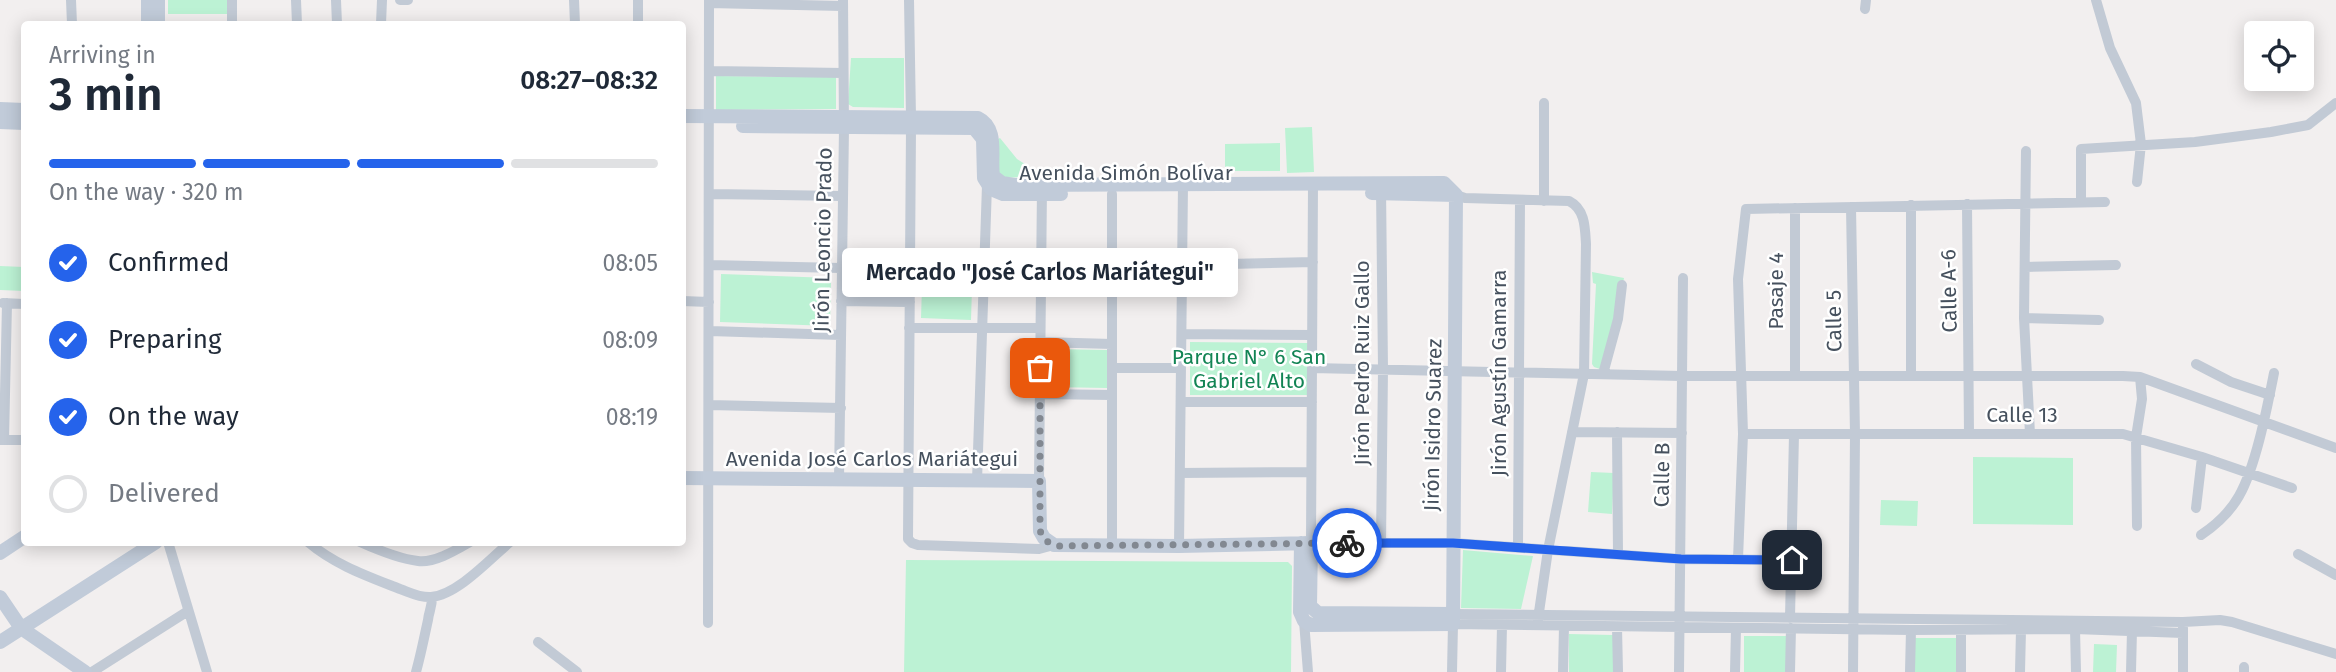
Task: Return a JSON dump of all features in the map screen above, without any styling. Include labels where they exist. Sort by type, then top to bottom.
[{"type":"street","points":[[71,0],[72,21]]},
{"type":"street","points":[[148,0],[148,21]]},
{"type":"street","points":[[158,0],[158,21]]},
{"type":"street","points":[[232,0],[232,21]]},
{"type":"street","points":[[296,0],[297,21]]},
{"type":"street","points":[[336,0],[337,21]]},
{"type":"street","points":[[382,0],[382,21]]},
{"type":"street","points":[[400,0],[408,0]]},
{"type":"street","points":[[574,0],[575,21]]},
{"type":"street","points":[[638,0],[638,21]]},
{"type":"street","points":[[909,0],[911,122],[907,481],[908,539],[912,543],[1026,549],[1046,549],[1054,545],[1453,543],[1681,559],[1792,560]]},
{"type":"street","points":[[2096,0],[2110,48],[2136,103],[2140,144],[2137,182]]},
{"type":"street","points":[[708,623],[709,1],[842,3]]},
{"type":"street","name":"Jirón Leoncio Prado","points":[[839,480],[842,3]]},
{"type":"street","points":[[709,71],[843,73]]},
{"type":"street","points":[[1544,103],[1544,201]]},
{"type":"street","points":[[2081,202],[2081,149],[2195,142],[2271,132],[2308,125],[2336,103]]},
{"type":"street","points":[[0,109],[21,110]]},
{"type":"street","points":[[686,117],[709,120],[911,122],[974,128],[983,139],[984,178],[990,180],[983,277],[977,481]]},
{"type":"street","points":[[686,124],[709,120]]},
{"type":"street","points":[[0,122],[21,122]]},
{"type":"street","points":[[2026,151],[2024,318],[2030,434]]},
{"type":"street","name":"Avenida Simón Bolívar","points":[[990,180],[995,191],[1003,194],[1042,190],[1381,188],[1444,183],[1456,195]]},
{"type":"street","name":"Avenida Simón Bolívar","points":[[1381,188],[1465,198],[1569,201],[1577,205],[1582,212],[1587,244],[1584,374]]},
{"type":"street","name":"Jirón Pedro Ruiz Gallo","points":[[1381,188],[1381,543]]},
{"type":"street","points":[[1179,546],[1183,189]]},
{"type":"street","name":"Avenida Simón Bolívar","points":[[1042,190],[1112,194],[1183,189]]},
{"type":"street","points":[[1309,616],[1300,612],[1311,472],[1313,189]]},
{"type":"street","points":[[1039,481],[1042,190]]},
{"type":"street","points":[[710,194],[842,196]]},
{"type":"street","points":[[1112,194],[1112,545]]},
{"type":"street","name":"Jirón Isidro Suarez","points":[[1452,672],[1456,195]]},
{"type":"street","name":"Jirón Agustín Gamarra","points":[[1518,547],[1520,200]]},
{"type":"street","points":[[1738,559],[1743,434],[1738,278],[1746,209],[2105,202]]},
{"type":"street","name":"Calle A-6","points":[[1967,204],[1969,434]]},
{"type":"street","points":[[1911,205],[1911,376]]},
{"type":"street","name":"Calle 5","points":[[1851,207],[1855,434],[1853,672]]},
{"type":"street","name":"Pasaje 4","points":[[1795,208],[1795,374]]},
{"type":"street","points":[[1182,265],[1313,262]]},
{"type":"street","points":[[709,265],[841,268]]},
{"type":"street","points":[[2026,267],[2116,265]]},
{"type":"street","points":[[910,275],[983,277]]},
{"type":"street","name":"Calle B","points":[[1679,672],[1683,278]]},
{"type":"street","points":[[1603,374],[1611,349],[1622,285]]},
{"type":"street","points":[[686,301],[709,302]]},
{"type":"street","points":[[841,301],[910,302]]},
{"type":"street","points":[[21,304],[3,303],[2,440],[21,440]]},
{"type":"street","points":[[2024,318],[2099,320]]},
{"type":"street","points":[[909,328],[1040,328]]},
{"type":"street","points":[[709,331],[841,335]]},
{"type":"street","points":[[1182,334],[1312,335]]},
{"type":"street","points":[[1040,342],[1112,344]]},
{"type":"street","points":[[2196,364],[2231,382],[2270,395]]},
{"type":"street","points":[[1112,368],[1181,368]]},
{"type":"street","points":[[1312,369],[1682,376],[1795,374],[2140,377],[2336,448]]},
{"type":"street","points":[[2201,535],[2218,522],[2240,495],[2263,422],[2274,373]]},
{"type":"street","points":[[1538,620],[1548,550],[1584,374]]},
{"type":"street","points":[[2137,526],[2136,437],[2142,399],[2140,377]]},
{"type":"street","points":[[1040,394],[1112,394]]},
{"type":"street","points":[[1181,402],[1312,402]]},
{"type":"street","points":[[709,405],[841,408]]},
{"type":"street","points":[[1572,432],[1682,433]]},
{"type":"street","points":[[1617,432],[1618,554]]},
{"type":"street","name":"Calle 13","points":[[1743,434],[2123,434],[2202,457],[2292,488]]},
{"type":"street","points":[[1790,672],[1794,434]]},
{"type":"street","points":[[2196,508],[2202,457]]},
{"type":"street","points":[[1180,473],[1311,472]]},
{"type":"street","name":"Avenida José Carlos Mariátegui","points":[[686,478],[1039,481],[1040,531],[1044,538],[1054,545]]},
{"type":"street","points":[[0,553],[21,539]]},
{"type":"street","points":[[0,642],[150,546]]},
{"type":"street","points":[[169,546],[207,672]]},
{"type":"street","points":[[313,546],[324,555],[357,572],[420,597],[432,597],[457,587],[505,546]]},
{"type":"street","points":[[370,546],[420,561],[439,557],[462,546]]},
{"type":"street","points":[[2298,554],[2336,575]]},
{"type":"street","points":[[0,597],[21,628],[67,667],[85,672]]},
{"type":"street","points":[[416,672],[432,609],[432,597]]},
{"type":"street","points":[[92,672],[188,611]]},
{"type":"street","points":[[1309,616],[1311,625],[1453,619],[2183,627]]},
{"type":"street","points":[[1308,672],[1309,616]]},
{"type":"street","points":[[1453,619],[1502,625],[1538,620],[1564,626],[1617,627],[1680,622],[1736,628],[1791,623]]},
{"type":"street","points":[[1853,624],[1910,630],[2132,630],[2183,627],[2220,620],[2336,654]]},
{"type":"street","points":[[1502,625],[1502,672]]},
{"type":"street","points":[[1563,672],[1564,626]]},
{"type":"street","points":[[1617,627],[1618,672]]},
{"type":"street","points":[[2183,627],[2183,672]]},
{"type":"street","points":[[1735,672],[1736,628]]},
{"type":"street","points":[[2075,629],[2076,672]]},
{"type":"street","points":[[1910,630],[1910,672]]},
{"type":"street","points":[[1961,630],[1961,672]]},
{"type":"street","points":[[2020,672],[2021,630]]},
{"type":"street","points":[[2132,630],[2132,672]]},
{"type":"street","points":[[538,642],[578,672]]},
{"type":"green space","points":[[168,0],[227,0],[227,14],[168,14]]},
{"type":"green space","points":[[851,58],[904,58],[904,108],[853,107],[848,104]]},
{"type":"green space","points":[[716,76],[836,77],[836,109],[716,110]]},
{"type":"green space","points":[[1312,127],[1314,172],[1287,173],[1285,128]]},
{"type":"green space","points":[[1000,138],[1017,159],[1039,173],[1038,176],[1003,178],[999,175]]},
{"type":"green space","points":[[1280,143],[1280,171],[1225,171],[1225,144]]},
{"type":"green space","points":[[0,266],[21,267],[21,291],[0,290]]},
{"type":"green space","points":[[1592,272],[1624,278],[1606,364],[1600,369],[1592,364],[1596,284],[1593,283]]},
{"type":"green space","points":[[721,274],[831,278],[830,326],[720,322]]},
{"type":"green space","points":[[922,286],[972,288],[971,320],[921,318]]},
{"type":"green space","name":"Parque N° 6 San Gabriel Alto","points":[[1190,342],[1308,343],[1308,395],[1190,395]]},
{"type":"green space","points":[[1051,349],[1108,350],[1107,388],[1051,387]]},
{"type":"green space","points":[[1973,457],[2073,458],[2073,525],[1973,524]]},
{"type":"green space","points":[[1591,472],[1614,473],[1612,514],[1588,512]]},
{"type":"green space","points":[[1881,500],[1918,501],[1917,526],[1880,525]]},
{"type":"green space","points":[[1463,550],[1533,556],[1521,609],[1461,608]]},
{"type":"green space","points":[[906,560],[1288,562],[1292,566],[1291,672],[904,672]]},
{"type":"green space","points":[[1569,634],[1613,635],[1613,672],[1569,672]]},
{"type":"green space","points":[[1744,636],[1787,636],[1787,672],[1744,672]]},
{"type":"green space","points":[[1915,638],[1956,638],[1956,672],[1915,672]]},
{"type":"green space","points":[[2094,644],[2117,645],[2116,672],[2093,672]]},
{"type":"way so far","points":[[1040,368],[1040,531],[1041,535],[1054,545],[1347,543]]},
{"type":"place","name":"Mercado \"José Carlos Mariátegui\"","points":[[1040,368]]},
{"type":"route","points":[[1347,543],[1453,543],[1681,559],[1792,560]]}]
